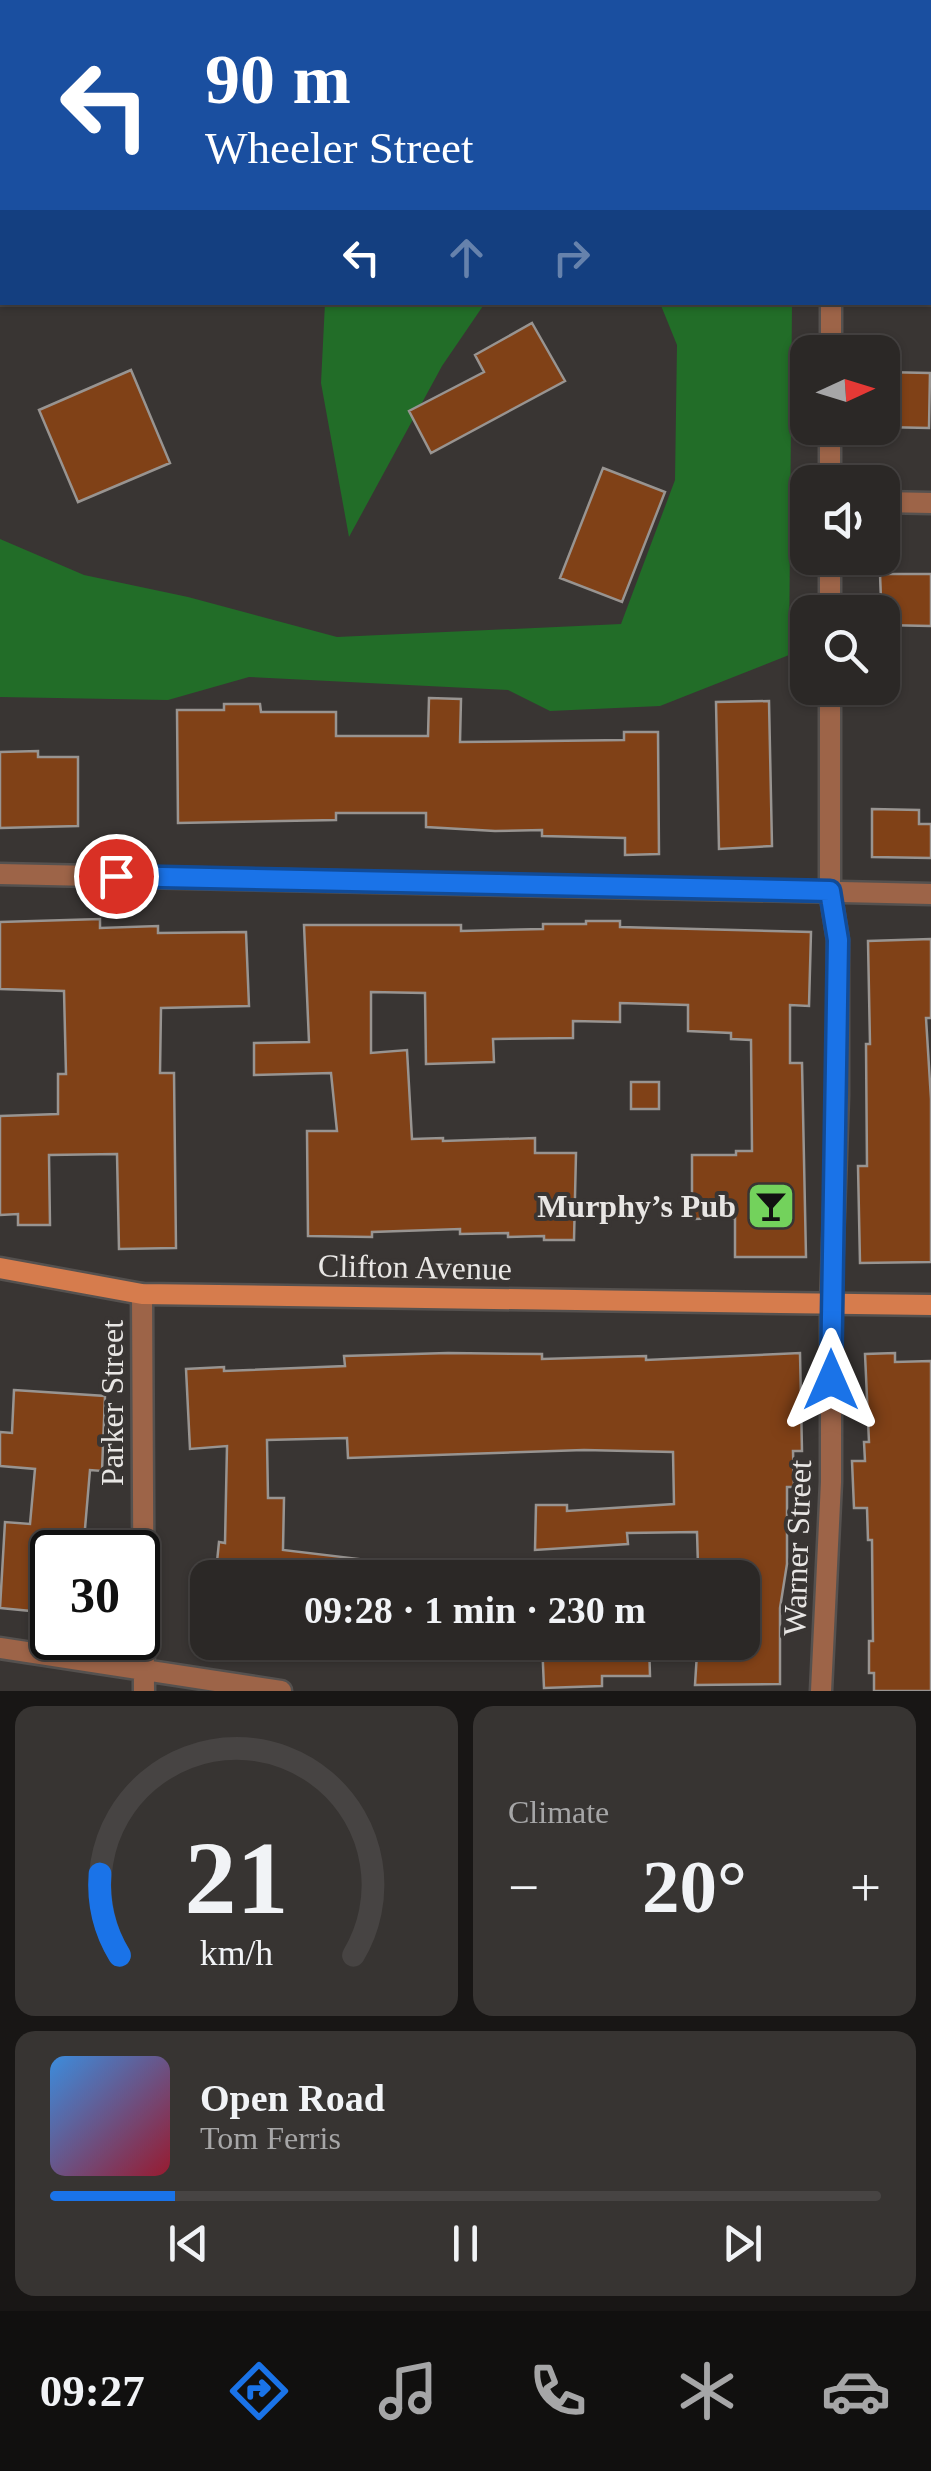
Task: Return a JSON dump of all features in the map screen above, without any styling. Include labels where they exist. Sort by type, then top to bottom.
[{"type":"main road","name":"Clifton Avenue","points":[[0,1268],[142,1294],[931,1305]]},
{"type":"street","points":[[830,305],[830,335]]},
{"type":"street","points":[[900,502],[931,503]]},
{"type":"street","name":"Warner Street","points":[[821,1691],[831,1482],[831,1303],[838,1095],[838,940],[830,891],[830,705]]},
{"type":"street","points":[[0,874],[931,894]]},
{"type":"street","name":"Parker Street","points":[[142,1294],[144,1680]]},
{"type":"street","points":[[0,1648],[144,1680],[281,1691]]},
{"type":"green space","points":[[325,305],[484,305],[442,366],[349,537],[321,383]]},
{"type":"green space","points":[[661,305],[792,305],[789,655],[660,706],[550,711],[508,690],[249,677],[168,700],[0,697],[0,539],[84,575],[188,597],[337,637],[621,624],[675,480],[677,345]]},
{"type":"building","points":[[532,323],[565,381],[431,453],[409,411],[484,372],[475,355]]},
{"type":"building","points":[[131,370],[170,463],[78,502],[39,410]]},
{"type":"building","points":[[900,372],[930,373],[929,428],[900,427]]},
{"type":"building","points":[[603,468],[665,492],[622,602],[560,578]]},
{"type":"building","points":[[931,574],[931,626],[900,625],[900,595],[881,595],[880,575]]},
{"type":"building","points":[[429,698],[461,699],[460,742],[624,740],[624,732],[658,732],[659,854],[625,855],[625,838],[542,836],[542,830],[426,827],[426,813],[336,813],[336,820],[178,823],[177,710],[224,710],[224,704],[260,704],[261,712],[336,712],[336,736],[428,736]]},
{"type":"building","points":[[769,701],[772,846],[719,849],[716,702]]},
{"type":"building","points":[[38,751],[38,757],[78,757],[78,826],[0,828],[0,752]]},
{"type":"building","points":[[872,809],[919,810],[919,824],[931,824],[931,858],[872,857]]},
{"type":"building","points":[[100,919],[100,928],[158,926],[158,933],[246,932],[249,1006],[161,1008],[160,1073],[174,1073],[176,1248],[119,1249],[117,1154],[49,1155],[50,1225],[18,1225],[18,1214],[0,1215],[0,1116],[58,1114],[58,1074],[66,1074],[64,991],[0,989],[0,922]]},
{"type":"building","points":[[620,921],[620,927],[811,932],[809,1006],[790,1005],[790,1063],[802,1063],[806,1257],[735,1257],[735,1218],[692,1219],[692,1155],[752,1151],[751,1040],[731,1039],[731,1033],[688,1031],[688,1005],[620,1003],[620,1022],[573,1021],[573,1038],[493,1039],[494,1062],[426,1064],[425,993],[371,992],[371,1053],[407,1050],[412,1139],[535,1138],[535,1153],[576,1153],[574,1240],[508,1237],[508,1233],[460,1234],[460,1229],[372,1232],[372,1237],[308,1236],[307,1131],[337,1131],[331,1073],[254,1075],[254,1043],[309,1042],[304,925],[461,925],[461,931],[543,929],[543,924]]},
{"type":"building","points":[[931,939],[931,1018],[926,1018],[931,1099],[931,1262],[860,1263],[858,1166],[867,1166],[868,941]]},
{"type":"building","points":[[631,1082],[659,1082],[659,1109],[631,1109]]},
{"type":"building","points":[[800,1353],[802,1451],[793,1451],[794,1487],[787,1487],[780,1684],[695,1685],[697,1660],[760,1660],[760,1560],[698,1560],[697,1532],[627,1533],[628,1544],[535,1550],[536,1505],[567,1505],[567,1511],[674,1504],[673,1452],[584,1450],[348,1458],[347,1438],[267,1440],[268,1498],[284,1498],[283,1550],[359,1560],[217,1560],[219,1542],[225,1543],[227,1446],[190,1449],[186,1369],[345,1366],[344,1356],[542,1354],[542,1359],[646,1356],[646,1360]]},
{"type":"building","points":[[895,1353],[895,1362],[931,1361],[931,1691],[874,1691],[874,1673],[869,1673],[869,1641],[873,1641],[872,1540],[868,1540],[867,1508],[854,1508],[852,1461],[865,1461],[864,1442],[869,1442],[865,1354]]},
{"type":"building","points":[[14,1390],[105,1396],[102,1471],[90,1470],[85,1530],[30,1530],[30,1611],[0,1608],[5,1522],[30,1524],[35,1469],[0,1466],[0,1432],[12,1433]]},
{"type":"building","points":[[543,1660],[650,1660],[650,1676],[602,1676],[602,1686],[544,1688]]},
{"type":"place","name":"Murphy’s Pub","points":[[771,1206]]},
{"type":"route","points":[[116,876],[830,891],[838,940],[831,1380]]}]
